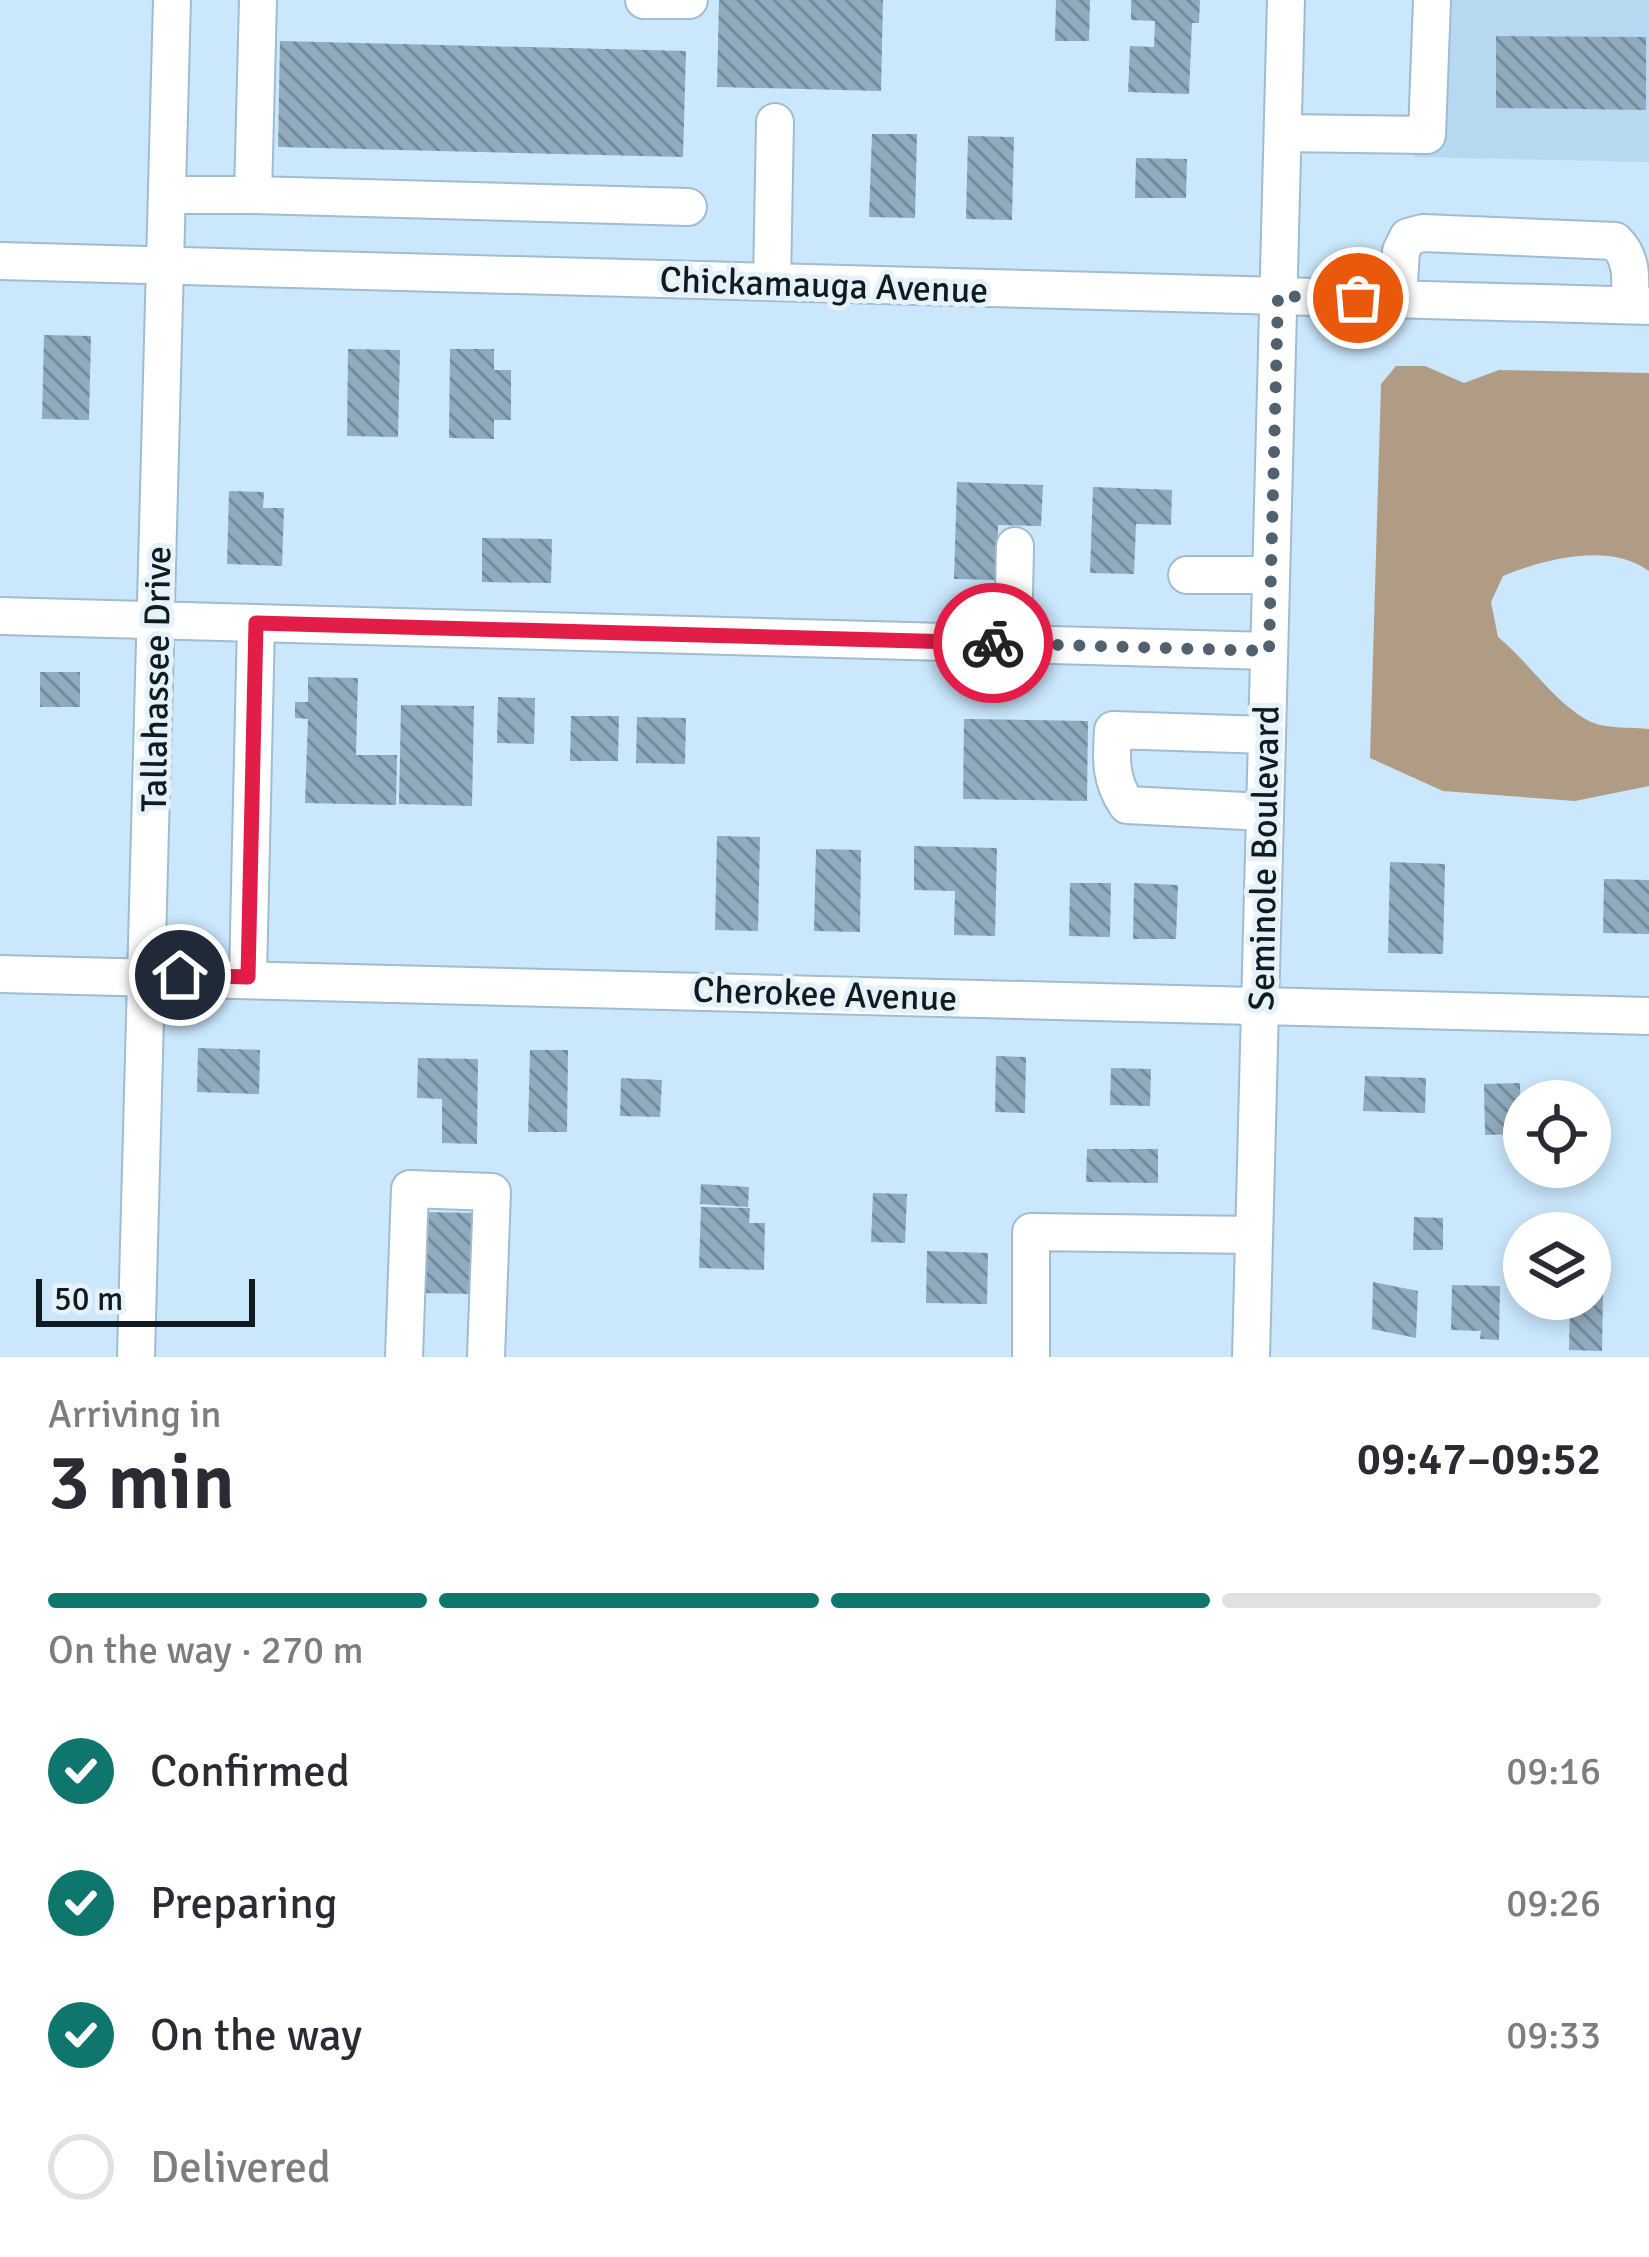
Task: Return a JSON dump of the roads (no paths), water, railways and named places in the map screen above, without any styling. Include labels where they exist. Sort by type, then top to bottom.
[{"type":"street","name":"Tallahassee Drive","points":[[136,1357],[172,0]]},
{"type":"street","points":[[254,195],[257,0]]},
{"type":"street","points":[[644,0],[689,0]]},
{"type":"street","name":"Seminole Boulevard","points":[[1251,1357],[1286,0]]},
{"type":"street","points":[[1282,133],[1426,135],[1432,0]]},
{"type":"street","points":[[772,282],[775,122]]},
{"type":"street","points":[[167,195],[688,207]]},
{"type":"street","points":[[1398,299],[1401,251],[1408,237],[1423,233],[1615,241],[1625,250],[1640,306]]},
{"type":"street","name":"Chickamauga Avenue","points":[[0,261],[1640,306]]},
{"type":"street","points":[[1013,644],[1016,546]]},
{"type":"street","points":[[1187,575],[1271,575]]},
{"type":"street","points":[[0,616],[1269,651]]},
{"type":"street","points":[[248,977],[256,623]]},
{"type":"street","points":[[1264,812],[1127,805],[1114,786],[1111,764],[1113,730],[1267,735]]},
{"type":"street","name":"Cherokee Avenue","points":[[0,974],[147,974],[1649,1016]]},
{"type":"street","points":[[404,1357],[410,1189],[491,1192],[487,1357]]},
{"type":"street","points":[[1030,1357],[1031,1232],[1254,1235]]}]
